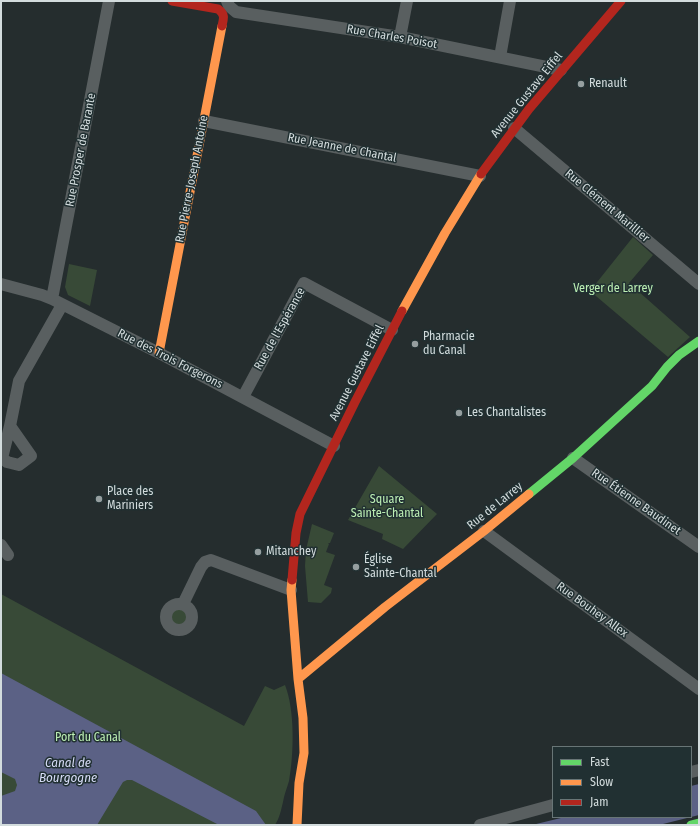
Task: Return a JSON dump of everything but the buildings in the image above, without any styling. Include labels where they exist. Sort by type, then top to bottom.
[{"type":"street","name":"Rue Prosper de Barante","points":[[1,458],[10,426],[19,381],[57,302],[109,1]]},
{"type":"street","name":"Rue Charles Poisot","points":[[172,1],[223,4],[236,12],[400,37],[561,70]]},
{"type":"street","points":[[400,37],[407,1]]},
{"type":"street","points":[[500,57],[510,1]]},
{"type":"street","name":"Avenue Gustave Eiffel","points":[[297,822],[304,753],[304,718],[298,679],[291,590],[296,533],[300,514],[392,330],[451,221],[480,176],[514,128],[561,70],[621,1]]},
{"type":"street","name":"Rue Pierre-Joseph Antoine","points":[[159,353],[224,16],[221,10],[223,4]]},
{"type":"street","name":"Rue Jeanne de Chantal","points":[[204,121],[480,176]]},
{"type":"street","name":"Rue Clément Marillier","points":[[514,128],[699,284]]},
{"type":"street","name":"Rue des Trois Forgerons","points":[[1,284],[42,295],[57,302],[159,353],[334,446]]},
{"type":"street","name":"Rue de l'Espérance","points":[[243,397],[304,284],[392,330]]},
{"type":"street","name":"Rue de Larrey","points":[[298,679],[385,607],[484,531],[573,458],[652,386],[661,373],[691,345],[699,341]]},
{"type":"street","points":[[1,458],[7,462],[19,465],[31,456],[10,426]]},
{"type":"street","name":"Rue Étienne Baudinet","points":[[573,458],[699,547]]},
{"type":"street","name":"Rue Bouhey Allex","points":[[484,531],[699,689]]},
{"type":"street","points":[[1,545],[8,555]]},
{"type":"street","points":[[183,604],[201,567],[205,562],[211,560],[291,590]]},
{"type":"street","points":[[480,825],[552,805]]},
{"type":"street","points":[[691,825],[699,823]]},
{"type":"green space","name":"Verger de Larrey","points":[[633,237],[653,255],[629,283],[690,337],[668,357],[590,291]]},
{"type":"green space","points":[[69,264],[97,270],[90,306],[68,295],[65,287]]},
{"type":"green space","name":"Square Sainte-Chantal","points":[[379,466],[437,514],[403,549],[382,539],[383,534],[348,520]]},
{"type":"green space","points":[[312,524],[334,533],[330,543],[328,543],[326,552],[335,555],[324,585],[332,588],[331,593],[321,603],[308,602],[305,566],[306,550]]},
{"type":"green space","name":"Port du Canal","points":[[1,594],[244,726],[265,686],[274,690],[285,685],[291,707],[293,745],[289,781],[280,814],[275,825],[1,825]]},
{"type":"green space","points":[[178,608],[184,611],[187,617],[184,623],[178,626],[172,623],[169,617],[172,611]]},
{"type":"water","name":"Canal de Bourgogne","points":[[1,673],[256,811],[266,825],[219,825],[132,780],[127,780],[123,782],[97,825],[1,825],[1,796],[15,791],[17,785],[15,779],[1,772]]},
{"type":"water","points":[[699,784],[699,815],[692,817],[692,786]]},
{"type":"water","points":[[561,818],[687,818],[659,825],[532,825]]},
{"type":"traffic: fast","points":[[529,494],[573,458],[652,386],[679,355],[699,341]]},
{"type":"traffic: fast","points":[[691,825],[699,823]]},
{"type":"traffic: slow","points":[[159,353],[222,26]]},
{"type":"traffic: slow","points":[[402,311],[445,233],[481,174]]},
{"type":"traffic: slow","points":[[298,679],[385,607],[484,531],[529,494]]},
{"type":"traffic: slow","points":[[292,580],[291,590],[298,679],[303,718],[304,753],[299,783],[297,825]]},
{"type":"traffic: jam","points":[[172,1],[218,9],[223,16],[222,26]]},
{"type":"traffic: jam","points":[[481,174],[529,109],[621,1]]},
{"type":"traffic: jam","points":[[292,580],[296,533],[300,514],[402,311]]},
{"type":"place","name":"Renault","points":[[581,84]]},
{"type":"place","name":"Pharmacie du Canal","points":[[415,344]]},
{"type":"place","name":"Les Chantalistes","points":[[459,413]]},
{"type":"place","name":"Place des Mariniers","points":[[99,499]]},
{"type":"place","name":"Mitanchey","points":[[258,552]]},
{"type":"place","name":"Église Sainte-Chantal","points":[[356,567]]}]
